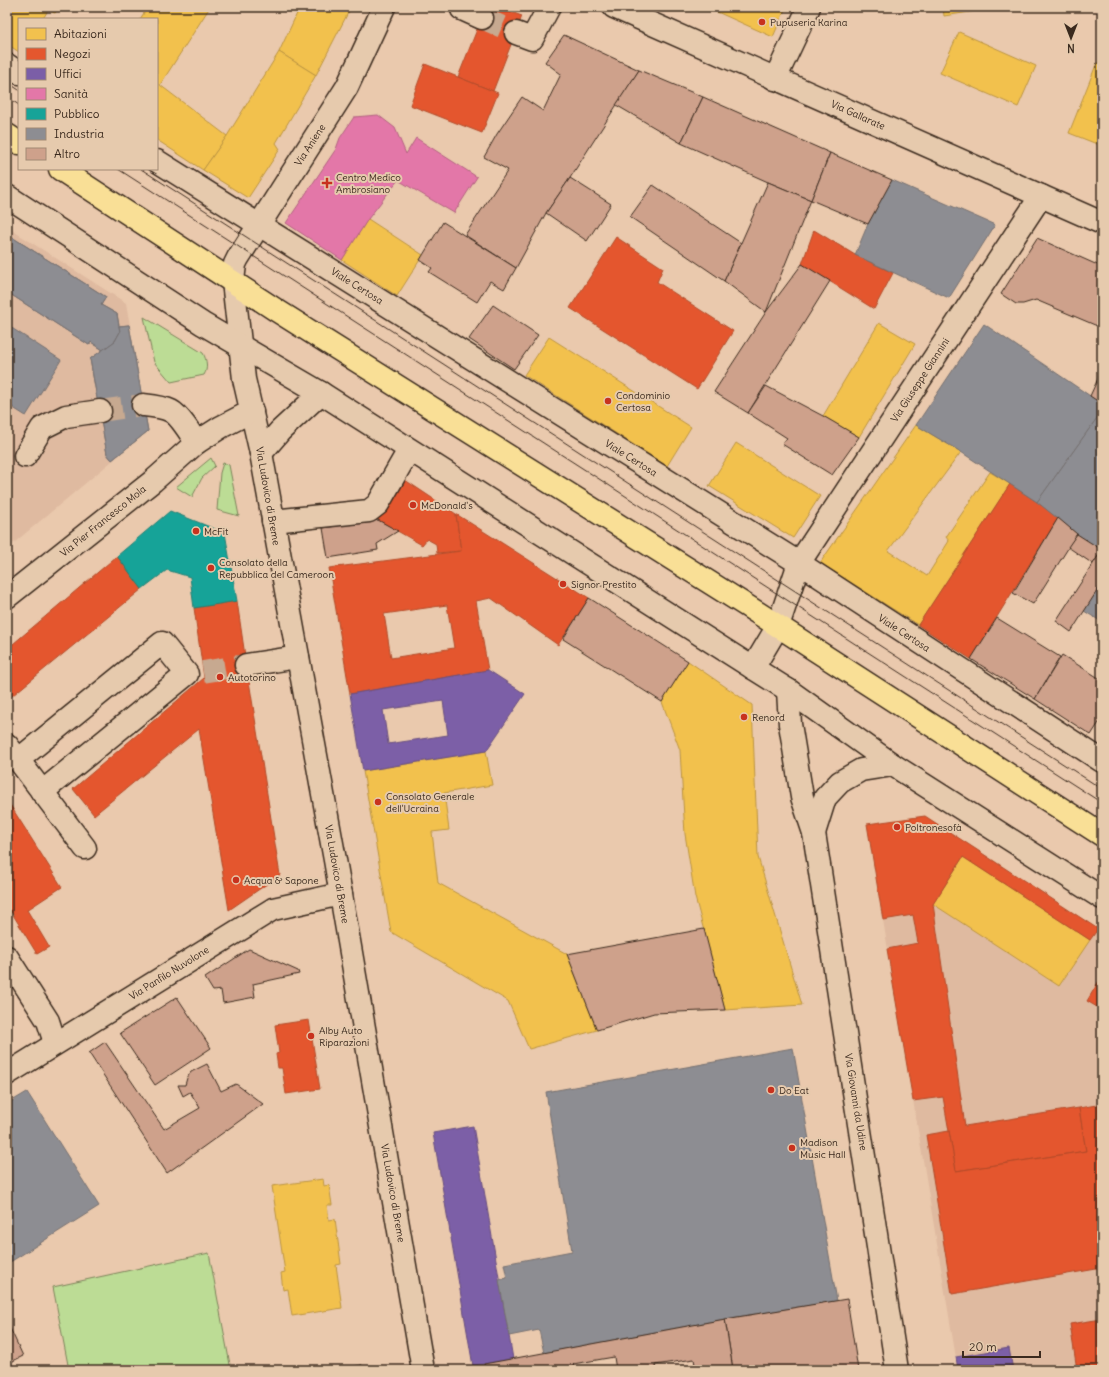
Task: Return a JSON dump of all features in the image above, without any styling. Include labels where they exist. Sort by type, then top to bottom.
[{"type":"main road","points":[[7,135],[18,142]]},
{"type":"main road","points":[[62,170],[290,318],[778,626],[1102,835]]},
{"type":"street","name":"Via Aniene","points":[[233,281],[235,264],[238,258],[347,87],[384,7]]},
{"type":"street","points":[[462,7],[462,9],[482,18]]},
{"type":"street","points":[[516,33],[532,39],[549,7]]},
{"type":"street","name":"Via Gallarate","points":[[614,7],[1102,223]]},
{"type":"street","points":[[775,79],[809,7]]},
{"type":"street","points":[[7,65],[18,71]]},
{"type":"street","name":"Viale Certosa","points":[[158,162],[799,563],[1102,761]]},
{"type":"street","points":[[7,196],[196,320],[241,348],[321,393],[788,690],[894,765],[1102,898]]},
{"type":"street","name":"Via Giuseppe Giannini","points":[[753,668],[778,626],[799,563],[1041,196]]},
{"type":"street","points":[[233,281],[241,348]]},
{"type":"street","name":"Via Ludovico di Breme","points":[[241,348],[244,379],[252,411],[273,521],[341,894],[423,1370]]},
{"type":"street","points":[[260,453],[280,431],[321,393]]},
{"type":"street","points":[[143,405],[172,411],[190,431],[196,442]]},
{"type":"street","points":[[25,456],[42,428],[66,416],[100,411]]},
{"type":"street","name":"Via Pier Francesco Mola","points":[[12,585],[153,481],[196,442],[252,411]]},
{"type":"street","points":[[273,521],[369,511],[378,504],[409,450]]},
{"type":"street","points":[[42,792],[195,673],[162,643],[13,753],[42,792],[85,848]]},
{"type":"street","points":[[246,665],[298,657]]},
{"type":"street","name":"Via Giovanni da Udine","points":[[788,690],[790,724],[802,798],[814,833],[897,1370]]},
{"type":"street","name":"Via Giovanni da Udine","points":[[814,833],[825,798],[840,782],[861,770],[894,765]]},
{"type":"street","name":"Via Panfilo Nuvolone","points":[[7,1074],[273,909],[341,894]]},
{"type":"street","points":[[7,957],[48,1021],[55,1043]]},
{"type":"shaded area","points":[[7,227],[126,303],[148,431],[9,547],[7,546]]},
{"type":"shaded area","points":[[925,816],[1102,931],[1102,1370],[958,1370],[867,824]]},
{"type":"green space","points":[[144,317],[203,353],[206,364],[204,375],[171,382],[154,362]]},
{"type":"green space","points":[[211,458],[215,466],[202,478],[192,497],[176,487]]},
{"type":"green space","points":[[223,463],[229,465],[239,516],[217,510],[220,473]]},
{"type":"green space","points":[[209,1253],[231,1370],[69,1370],[53,1287]]},
{"type":"building: Abitazioni","points":[[7,7],[59,7],[55,13],[48,10],[44,18],[18,18],[18,51],[7,44]]},
{"type":"building: Abitazioni","points":[[148,7],[210,7],[160,85],[227,136],[203,170],[158,141],[158,18],[141,18]]},
{"type":"building: Abitazioni","points":[[300,7],[351,7],[316,75],[279,52]]},
{"type":"building: Abitazioni","points":[[706,7],[786,7],[773,37]]},
{"type":"building: Abitazioni","points":[[943,7],[989,7],[989,9],[944,16]]},
{"type":"building: Abitazioni","points":[[959,32],[1036,66],[1018,107],[940,73]]},
{"type":"building: Abitazioni","points":[[279,52],[316,75],[276,143],[280,149],[248,198],[203,170],[227,136]]},
{"type":"building: Abitazioni","points":[[1102,58],[1102,146],[1069,133],[1096,65]]},
{"type":"building: Abitazioni","points":[[368,219],[423,255],[397,296],[342,260]]},
{"type":"building: Abitazioni","points":[[879,323],[915,344],[859,437],[823,416]]},
{"type":"building: Abitazioni","name":"Condominio Certosa","points":[[549,337],[691,427],[667,466],[524,375]]},
{"type":"building: Abitazioni","points":[[916,425],[961,452],[888,551],[927,576],[949,541],[946,537],[990,472],[1010,484],[918,625],[820,563]]},
{"type":"building: Abitazioni","points":[[736,443],[820,496],[793,538],[709,486]]},
{"type":"building: Abitazioni","points":[[688,661],[752,705],[758,857],[802,1005],[725,1010],[695,897],[685,834],[680,750],[662,702]]},
{"type":"building: Abitazioni","points":[[486,751],[492,785],[444,793],[449,830],[432,832],[438,883],[567,954],[597,1030],[529,1049],[508,1001],[391,932],[363,771]]},
{"type":"building: Abitazioni","points":[[963,857],[1090,940],[1059,986],[933,904]]},
{"type":"building: Abitazioni","points":[[323,1179],[324,1186],[329,1185],[332,1205],[327,1205],[329,1220],[335,1219],[341,1264],[336,1265],[342,1308],[292,1316],[288,1289],[283,1290],[281,1273],[285,1272],[272,1186]]},
{"type":"building: Negozi","points":[[486,7],[497,7],[522,16],[493,91],[458,77]]},
{"type":"building: Negozi","points":[[425,64],[498,93],[482,133],[410,105]]},
{"type":"building: Negozi","points":[[814,230],[855,255],[893,273],[874,309],[802,264]]},
{"type":"building: Negozi","points":[[616,237],[663,268],[657,282],[733,331],[697,389],[570,308]]},
{"type":"building: Negozi","points":[[405,480],[456,514],[461,551],[437,553],[436,544],[427,539],[422,545],[378,520]]},
{"type":"building: Negozi","points":[[1010,484],[1058,518],[971,659],[918,625]]},
{"type":"building: Negozi","points":[[456,514],[589,598],[558,645],[491,598],[476,601],[488,670],[350,694],[329,568],[461,551]],"holes":[[[447,605],[454,648],[391,658],[384,614]]]},
{"type":"building: Negozi","points":[[117,556],[142,589],[7,700],[7,649]]},
{"type":"building: Negozi","points":[[237,601],[280,875],[229,910],[199,729],[94,815],[73,789],[204,678],[194,608]]},
{"type":"building: Negozi","points":[[7,800],[62,887],[27,910],[49,947],[37,954],[7,905]]},
{"type":"building: Negozi","points":[[925,816],[1098,929],[1090,940],[963,857],[933,904],[965,1126],[1079,1108],[1086,1151],[956,1171],[943,1097],[913,1101],[887,949],[918,943],[913,915],[883,920],[867,824]]},
{"type":"building: Negozi","points":[[1102,976],[1102,1010],[1087,1001]]},
{"type":"building: Negozi","points":[[309,1020],[320,1089],[286,1094],[282,1068],[278,1068],[276,1054],[279,1053],[275,1025]]},
{"type":"building: Negozi","points":[[1102,1104],[1102,1268],[952,1294],[926,1135],[949,1131],[956,1171],[1086,1151],[1079,1108]]},
{"type":"building: Negozi","points":[[1102,1319],[1102,1370],[1077,1370],[1070,1324]]},
{"type":"building: Uffici","points":[[488,670],[525,694],[486,751],[363,771],[350,694]],"holes":[[[443,701],[448,735],[388,744],[383,710]]]},
{"type":"building: Uffici","points":[[473,1126],[513,1359],[473,1366],[433,1133]]},
{"type":"building: Uffici","points":[[1009,1348],[1013,1370],[958,1370],[956,1357]]},
{"type":"building: Sanità","points":[[378,115],[395,128],[406,154],[416,138],[477,177],[454,213],[398,180],[368,219],[342,260],[286,223],[336,149],[340,138],[354,117]]},
{"type":"building: Pubblico","points":[[170,511],[225,533],[237,601],[194,608],[190,577],[167,570],[142,589],[117,556]]},
{"type":"building: Industria","points":[[892,180],[995,225],[949,298],[855,255],[868,224]]},
{"type":"building: Industria","points":[[7,234],[106,297],[101,305],[117,314],[119,326],[129,325],[148,431],[112,460],[107,454],[90,359],[103,350],[91,342],[89,345],[7,292]]},
{"type":"building: Industria","points":[[7,234],[106,297],[101,305],[117,314],[120,332],[115,341],[103,350],[91,342],[89,345],[7,292]]},
{"type":"building: Industria","points":[[984,324],[1102,404],[1102,411],[1037,502],[961,452],[916,425]]},
{"type":"building: Industria","points":[[7,325],[61,360],[26,416],[7,404]]},
{"type":"building: Industria","points":[[129,325],[148,431],[112,460],[107,454],[90,359],[115,341],[120,332],[119,326]]},
{"type":"building: Industria","points":[[1102,411],[1102,550],[1077,534],[1037,502]]},
{"type":"building: Industria","points":[[1102,583],[1102,622],[1084,611]]},
{"type":"building: Industria","points":[[793,1048],[837,1301],[725,1319],[544,1353],[539,1330],[509,1336],[499,1280],[507,1278],[504,1264],[572,1251],[546,1092]]},
{"type":"building: Industria","points":[[27,1092],[99,1206],[7,1264],[7,1104]]},
{"type":"building: Altro","points":[[564,35],[639,70],[546,213],[516,268],[465,235],[508,170],[484,157],[497,134],[522,97],[543,111],[561,74],[545,62]]},
{"type":"building: Altro","points":[[639,70],[703,97],[681,143],[616,105]]},
{"type":"building: Altro","points":[[703,97],[830,153],[811,200],[681,143]]},
{"type":"building: Altro","points":[[830,153],[892,180],[868,224],[811,200]]},
{"type":"building: Altro","points":[[570,178],[611,204],[587,241],[546,213]]},
{"type":"building: Altro","points":[[768,182],[811,200],[766,312],[724,281]]},
{"type":"building: Altro","points":[[653,185],[741,243],[724,281],[630,217]]},
{"type":"building: Altro","points":[[443,222],[516,268],[504,289],[490,281],[477,302],[429,272],[432,268],[420,260]]},
{"type":"building: Altro","points":[[1037,238],[1102,267],[1102,328],[1036,300],[1023,304],[1016,304],[1001,294]]},
{"type":"building: Altro","points":[[802,264],[830,281],[748,413],[714,392],[766,312]]},
{"type":"building: Altro","points":[[493,305],[538,335],[514,369],[469,339]]},
{"type":"building: Altro","points":[[1102,370],[1102,404],[1090,396]]},
{"type":"building: Altro","points":[[766,386],[859,437],[832,475],[782,444],[787,438],[748,413]]},
{"type":"building: Altro","points":[[1058,518],[1077,534],[1033,604],[1013,593]]},
{"type":"building: Altro","points":[[378,520],[398,531],[377,544],[378,550],[328,558],[323,528]]},
{"type":"building: Altro","points":[[1077,534],[1102,550],[1093,564],[1068,547]]},
{"type":"building: Altro","points":[[1102,550],[1102,583],[1071,632],[1056,621]]},
{"type":"building: Altro","points":[[589,598],[688,661],[662,702],[563,639]]},
{"type":"building: Altro","points":[[997,618],[1060,657],[1035,699],[971,659]]},
{"type":"building: Altro","points":[[1062,655],[1102,680],[1102,718],[1091,735],[1035,699]]},
{"type":"building: Altro","points":[[704,929],[725,1010],[654,1013],[597,1030],[567,954]]},
{"type":"building: Altro","points":[[249,949],[298,971],[299,974],[253,984],[255,997],[223,1003],[221,990],[213,991],[205,978]]},
{"type":"building: Altro","points":[[177,997],[211,1048],[155,1085],[120,1033]]},
{"type":"building: Altro","points":[[105,1042],[164,1129],[200,1108],[190,1092],[183,1096],[178,1085],[185,1085],[191,1072],[207,1064],[221,1091],[236,1084],[263,1104],[167,1173],[89,1053]]},
{"type":"building: Altro","points":[[847,1299],[858,1370],[733,1370],[725,1319]]},
{"type":"building: Altro","points":[[725,1319],[733,1370],[696,1370],[694,1359],[655,1365],[656,1370],[616,1370],[614,1357],[573,1364],[574,1370],[485,1370],[484,1364]]},
{"type":"building: Altro","points":[[9,1326],[23,1356],[7,1364],[7,1327]]},
{"type":"building: Altro","points":[[362,1365],[363,1370],[337,1370]]},
{"type":"tunnel","points":[[482,18],[516,33]]},
{"type":"tunnel","points":[[100,411],[143,405]]},
{"type":"tunnel","points":[[203,672],[246,665]]},
{"type":"tram line","points":[[7,82],[18,89]]},
{"type":"tram line","points":[[7,97],[18,104]]},
{"type":"tram line","points":[[120,170],[1102,803]]},
{"type":"tram line","points":[[143,170],[1102,789]]},
{"type":"place","name":"Pupuseria Karina","points":[[762,22]]},
{"type":"place","name":"Centro Medico Ambrosiano","points":[[327,183]]},
{"type":"place","name":"Condominio Certosa","points":[[608,401]]},
{"type":"place","name":"McDonald's","points":[[413,505]]},
{"type":"place","name":"McFit","points":[[196,531]]},
{"type":"place","name":"Consolato della Repubblica del Cameroon","points":[[211,568]]},
{"type":"place","name":"Signor Prestito","points":[[563,584]]},
{"type":"place","name":"Autotorino","points":[[220,677]]},
{"type":"place","name":"Renord","points":[[744,717]]},
{"type":"place","name":"Consolato Generale dell'Ucraina","points":[[378,802]]},
{"type":"place","name":"Poltronesofà","points":[[897,827]]},
{"type":"place","name":"Acqua & Sapone","points":[[236,880]]},
{"type":"place","name":"Alby Auto Riparazioni","points":[[311,1036]]},
{"type":"place","name":"Do Eat","points":[[771,1090]]},
{"type":"place","name":"Madison Music Hall","points":[[792,1148]]}]
